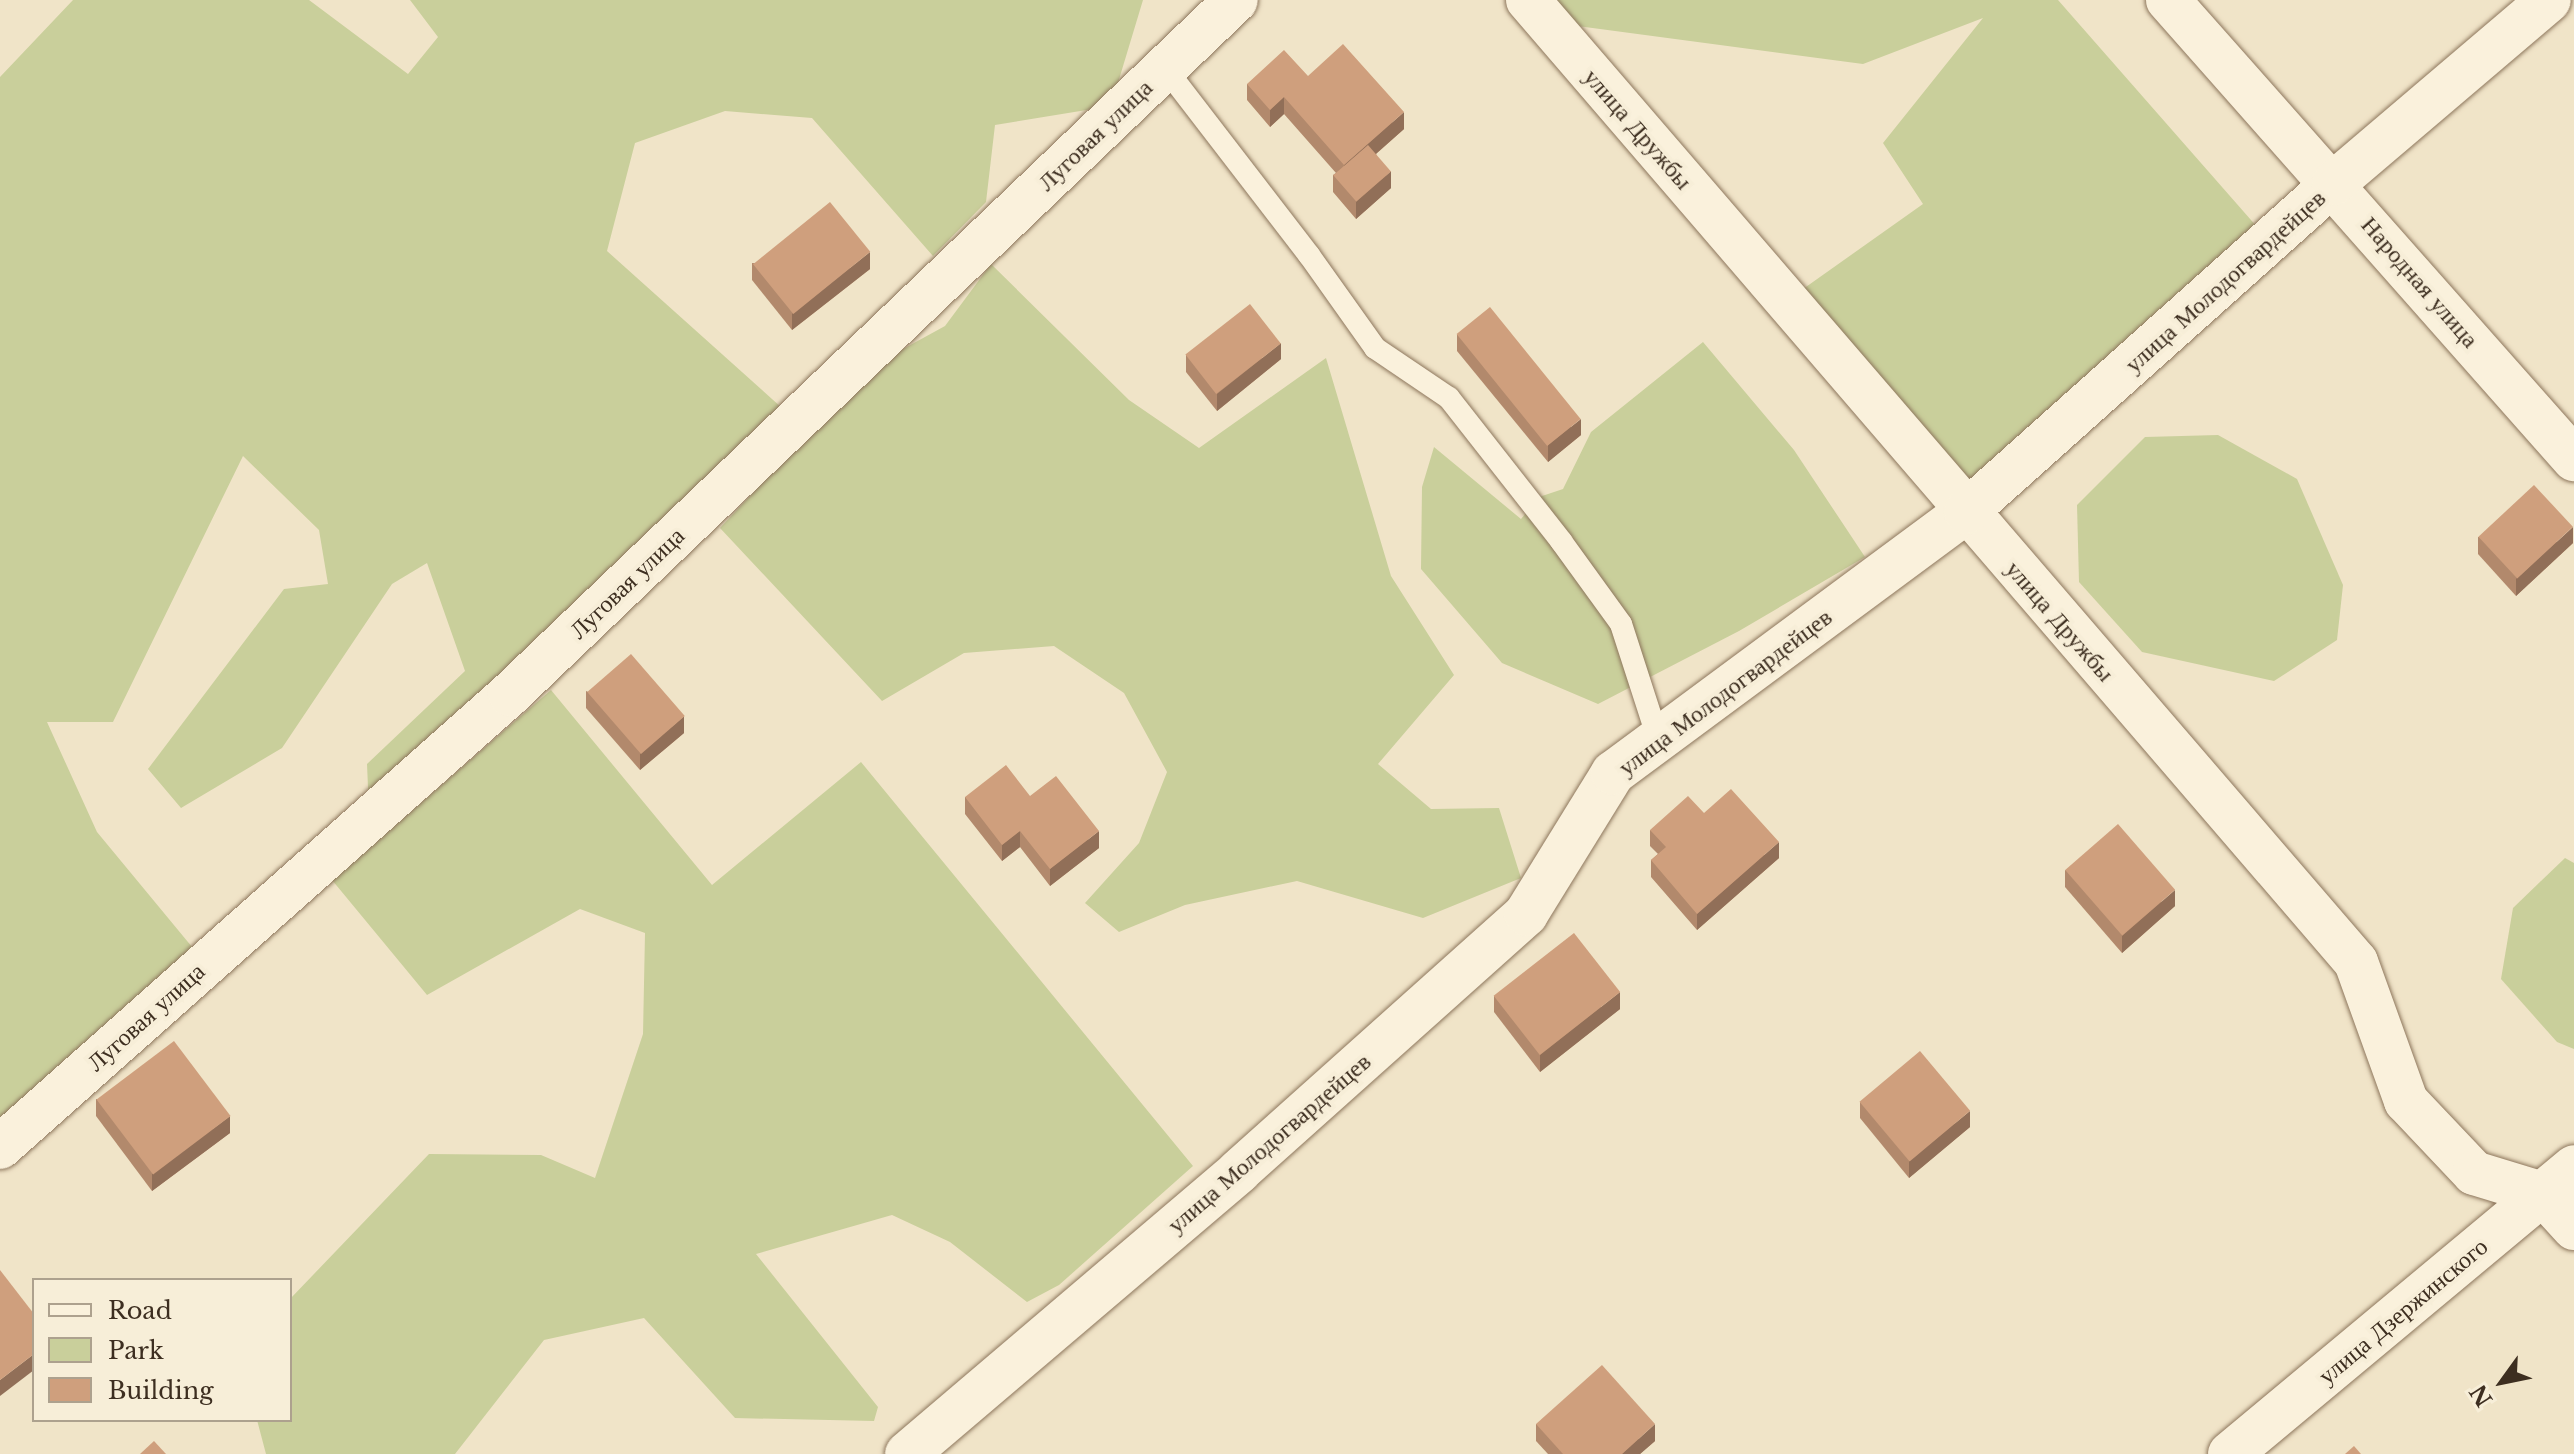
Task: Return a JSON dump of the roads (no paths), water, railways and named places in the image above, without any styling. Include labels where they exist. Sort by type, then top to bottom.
[{"type":"street","name":"Луговая улица","points":[[0,1147],[510,694],[1236,0]]},
{"type":"street","name":"улица Дружбы","points":[[1528,0],[2356,962],[2406,1101],[2474,1173],[2559,1180]]},
{"type":"street","name":"Народная улица","points":[[2168,0],[2334,183],[2574,459]]},
{"type":"street","name":"улица Молодогвардейцев","points":[[907,1454],[1239,1171],[1526,914],[1613,773],[1659,742],[1966,512],[2334,183],[2549,0]]},
{"type":"street","points":[[2559,1180],[2574,1228]]},
{"type":"street","name":"улица Дзержинского","points":[[2230,1454],[2559,1180]]},
{"type":"lane","points":[[1165,68],[1309,255],[1375,348],[1449,398],[1561,541],[1621,624],[1659,742]]}]
